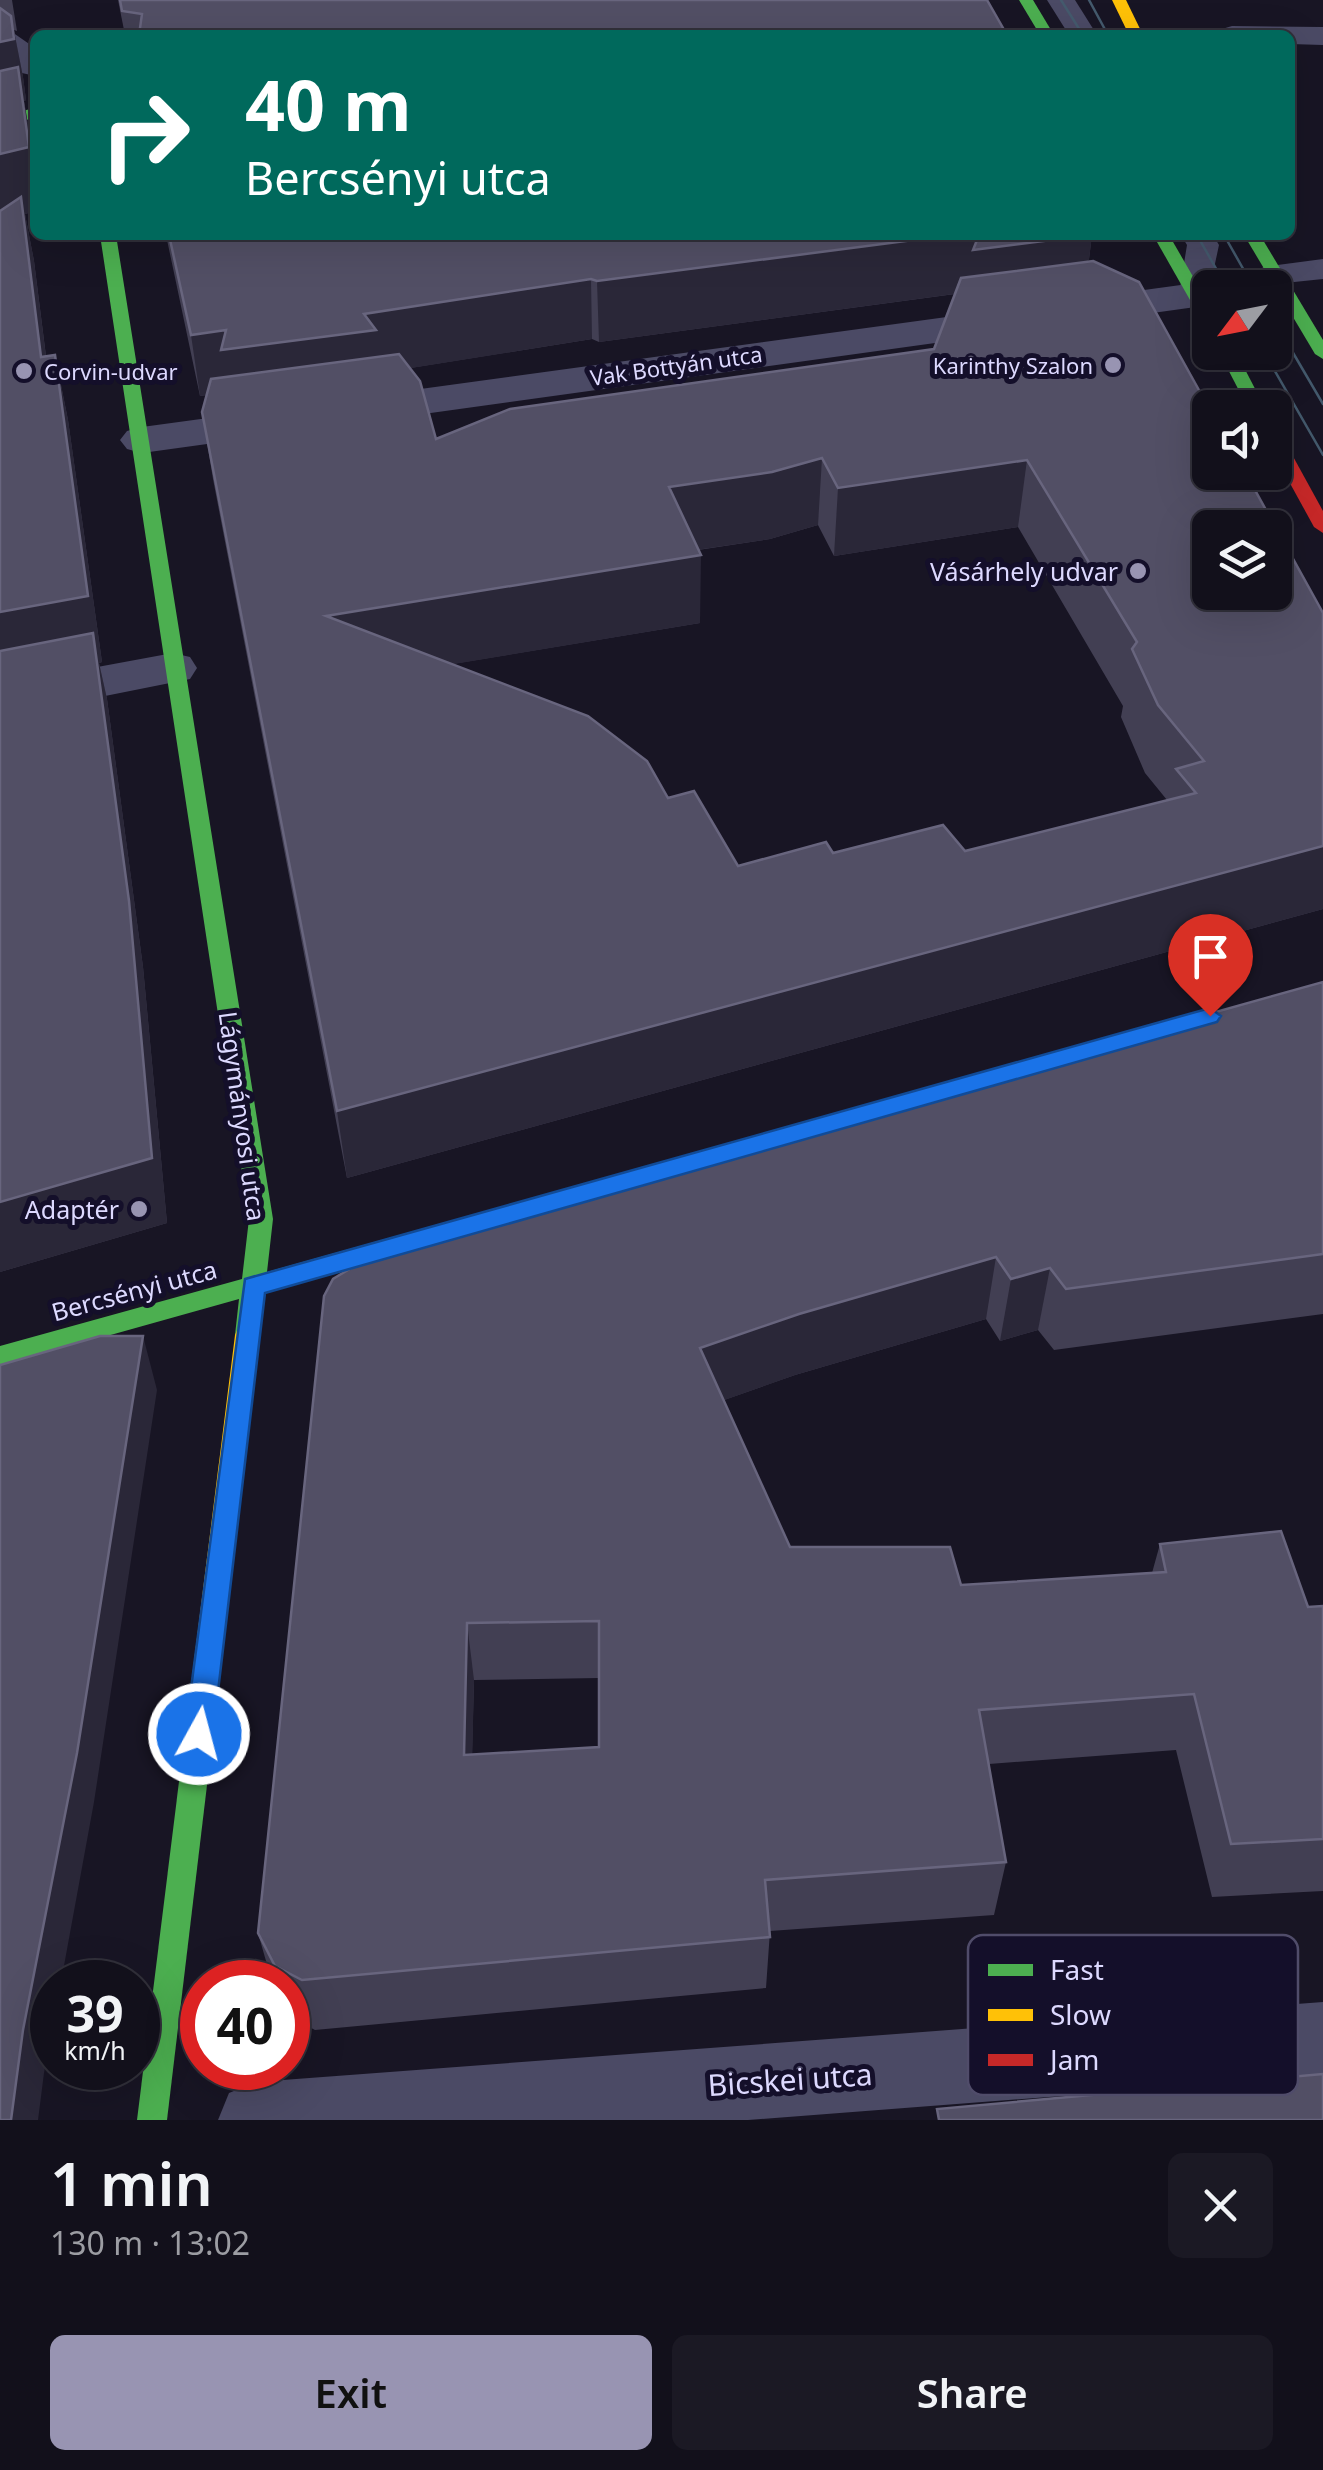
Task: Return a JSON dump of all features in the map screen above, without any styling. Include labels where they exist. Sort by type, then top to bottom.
[{"type":"street","points":[[1026,0],[1043,30]]},
{"type":"street","points":[[1118,0],[1133,30]]},
{"type":"street","points":[[0,39],[30,61]]},
{"type":"street","points":[[0,121],[30,114]]},
{"type":"street","name":"Lágymányosi utca","points":[[109,240],[142,440],[172,668],[261,1220],[152,2120]]},
{"type":"street","points":[[1164,240],[1192,283]]},
{"type":"street","points":[[1254,240],[1268,270]]},
{"type":"street","name":"Vak Bottyán utca","points":[[142,440],[1192,305]]},
{"type":"street","points":[[1292,308],[1323,354]]},
{"type":"street","points":[[1292,471],[1323,527]]},
{"type":"street","points":[[0,701],[172,668]]},
{"type":"street","name":"Bercsényi utca","points":[[0,1356],[793,1134]]},
{"type":"street","name":"Bicskei utca","points":[[1298,2041],[1323,2039]]},
{"type":"street","name":"Bicskei utca","points":[[256,2120],[968,2066]]},
{"type":"lane","points":[[1061,0],[1080,30]]},
{"type":"lane","points":[[1295,36],[1323,36]]},
{"type":"lane","points":[[1200,240],[1204,270]]},
{"type":"lane","points":[[1292,277],[1323,268]]},
{"type":"building","points":[[120,0],[987,0],[1004,30],[140,30],[142,14],[122,11]]},
{"type":"building","points":[[0,8],[11,16],[14,39],[0,42]]},
{"type":"building","points":[[18,67],[29,147],[0,154],[0,71]]},
{"type":"building","points":[[21,197],[41,357],[55,355],[88,596],[0,612],[0,211]]},
{"type":"building","points":[[170,240],[913,240],[591,279],[364,314],[376,330],[221,350],[226,330],[191,335]]},
{"type":"building","points":[[977,240],[1051,240],[973,250]]},
{"type":"building","points":[[1093,261],[1139,282],[1199,390],[1192,390],[1192,490],[1255,490],[1266,510],[1192,510],[1192,610],[1292,610],[1292,557],[1323,613],[1323,846],[337,1111],[202,412],[211,379],[399,354],[420,381],[436,439],[510,409],[934,349],[961,278]],"holes":[[[822,458],[838,488],[1027,460],[1137,642],[1132,649],[1158,705],[1204,761],[1176,769],[1196,793],[965,851],[943,825],[833,853],[826,842],[738,866],[694,791],[668,798],[647,761],[588,716],[326,616],[701,555],[669,487],[772,472]]]},
{"type":"building","points":[[93,633],[129,901],[152,1158],[0,1202],[0,651]]},
{"type":"building","points":[[1323,982],[1323,1254],[1066,1289],[1050,1268],[1011,1279],[996,1257],[799,1314],[700,1348],[790,1547],[950,1547],[961,1585],[1166,1572],[1160,1544],[1281,1531],[1308,1607],[1323,1606],[1323,1839],[1231,1844],[1194,1694],[979,1710],[1006,1862],[765,1880],[770,1937],[310,1979],[310,1960],[272,1960],[258,1933],[324,1296],[333,1279],[356,1265],[908,1098]],"holes":[[[599,1621],[599,1747],[464,1755],[467,1623]]]},
{"type":"building","points":[[100,1336],[143,1336],[77,1753],[37,1960],[30,1960],[30,1994],[11,2120],[0,2120],[0,1365]]},
{"type":"building","points":[[1323,2074],[1323,2120],[939,2120],[937,2109],[1091,2095],[1298,2095],[1298,2076]]},
{"type":"tram line","points":[[1061,0],[1080,30]]},
{"type":"tram line","points":[[1089,0],[1105,30]]},
{"type":"tram line","points":[[1200,240],[1217,270]]},
{"type":"tram line","points":[[1227,240],[1244,270]]},
{"type":"tram line","points":[[1292,351],[1323,404]]},
{"type":"tram line","points":[[1274,370],[1323,455]]},
{"type":"traffic: fast","points":[[1026,0],[1044,30]]},
{"type":"traffic: fast","points":[[0,121],[30,114]]},
{"type":"traffic: fast","points":[[109,240],[261,1219],[247,1335]]},
{"type":"traffic: fast","points":[[1164,240],[1192,289]]},
{"type":"traffic: fast","points":[[1255,240],[1323,354]]},
{"type":"traffic: fast","points":[[1237,370],[1247,390]]},
{"type":"traffic: fast","points":[[0,1356],[776,1139]]},
{"type":"traffic: fast","points":[[152,2120],[204,1693]]},
{"type":"traffic: slow","points":[[1119,0],[1134,30]]},
{"type":"traffic: slow","points":[[204,1693],[247,1335]]},
{"type":"traffic: jam","points":[[1292,471],[1323,527]]},
{"type":"place","name":"Karinthy Szalon","points":[[1113,365]]},
{"type":"place","name":"Corvin-udvar","points":[[24,371]]},
{"type":"place","name":"Vásárhely udvar","points":[[1138,571]]},
{"type":"place","name":"Adaptér","points":[[139,1209]]},
{"type":"route","points":[[199,1734],[253,1286],[1210,1016]]}]
